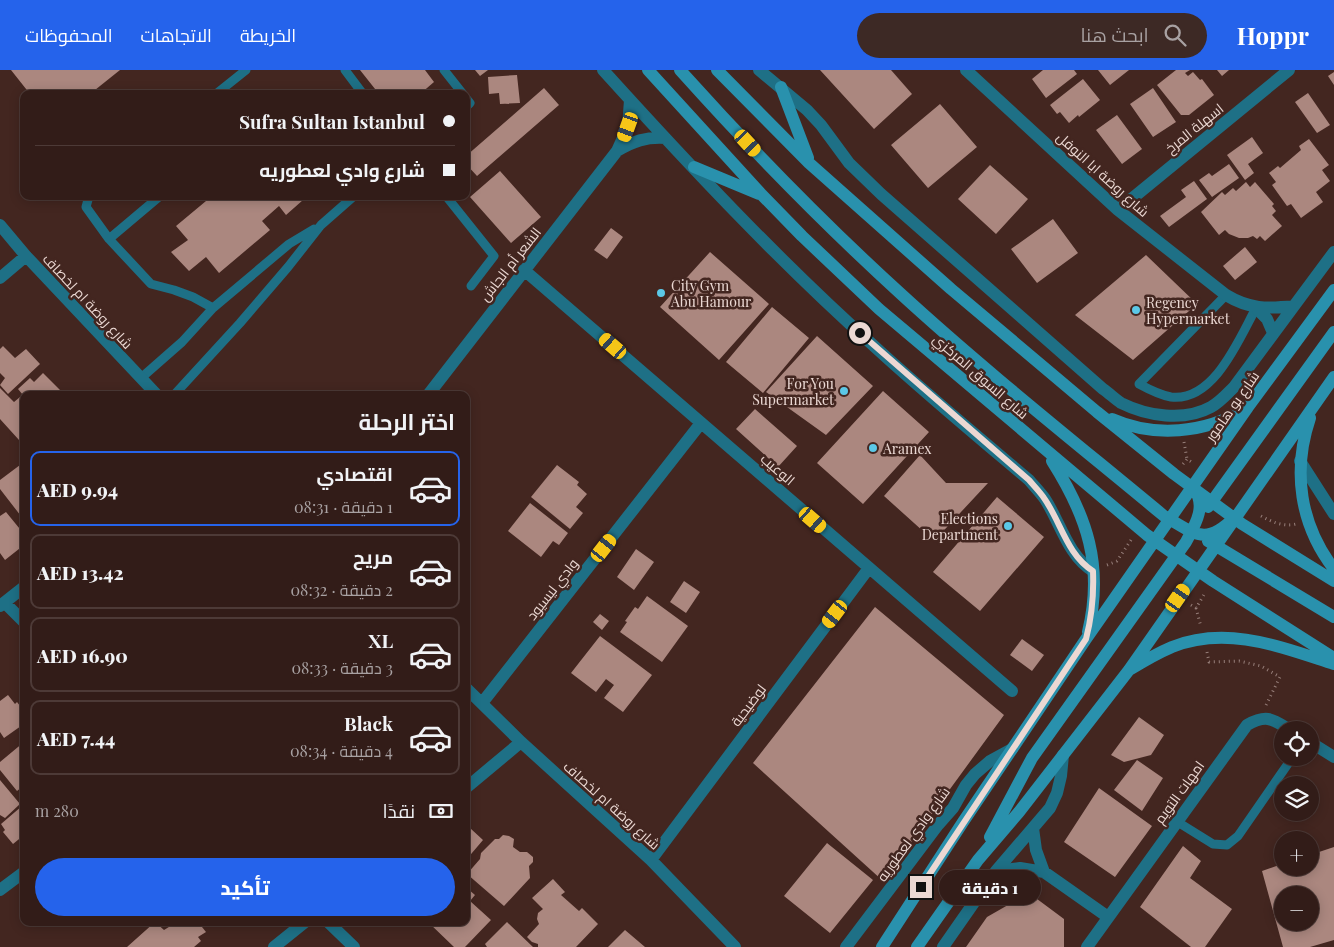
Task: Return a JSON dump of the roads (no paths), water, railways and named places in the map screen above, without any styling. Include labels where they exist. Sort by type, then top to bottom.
[{"type":"main road","name":"شارع السوق المركزي","points":[[648,70],[762,195],[879,309],[1045,451],[1147,535],[1334,658]]},
{"type":"main road","points":[[680,70],[786,184],[901,294],[993,374],[1164,516],[1215,544],[1334,617]]},
{"type":"main road","points":[[717,70],[809,163],[950,289],[1097,412],[1234,518],[1334,581]]},
{"type":"main road","points":[[781,88],[809,163]]},
{"type":"main road","points":[[694,167],[762,195]]},
{"type":"main road","name":"شارع بو هامور","points":[[1156,541],[1248,407],[1334,290]]},
{"type":"main road","points":[[978,860],[1032,758],[1177,555],[1212,501],[1334,332]]},
{"type":"main road","points":[[917,947],[978,860],[1063,756],[1129,670],[1215,544],[1334,377]]},
{"type":"main road","points":[[1318,400],[1306,429],[1300,461],[1301,488],[1307,521],[1316,541],[1334,569]]},
{"type":"main road","points":[[1097,412],[1115,421],[1134,427],[1173,431],[1213,425],[1248,407]]},
{"type":"main road","points":[[1045,451],[1070,490],[1080,510],[1092,552],[1094,596],[1092,618],[1086,639]]},
{"type":"main road","points":[[1193,487],[1198,494],[1201,505],[1192,533],[1189,551],[1192,562],[1198,570]]},
{"type":"main road","points":[[1156,541],[1174,530],[1211,534],[1224,527],[1234,518]]},
{"type":"main road","name":"شارع وادي لعطوريه","points":[[882,947],[1086,639],[1156,541]]},
{"type":"main road","points":[[1129,670],[1174,646],[1218,637],[1257,640],[1334,664]]},
{"type":"street","points":[[602,70],[779,256],[873,346],[1029,480],[1044,497],[1070,545],[1086,566],[1093,571]]},
{"type":"street","points":[[759,70],[781,88]]},
{"type":"street","name":"اسهلة المرخ","points":[[1118,210],[1289,70]]},
{"type":"street","name":"شارع روضة ابا النوفل","points":[[971,72],[1118,210],[1226,296],[1238,303],[1256,308],[1294,306]]},
{"type":"street","name":"شارع بو هامور","points":[[781,88],[822,125],[850,164],[881,194],[1103,389],[1120,402],[1155,415],[1175,416],[1193,413],[1209,408],[1222,400],[1234,387],[1334,252]]},
{"type":"street","name":"الشعر أم الجاش","points":[[431,391],[617,151],[628,127],[630,100]]},
{"type":"street","name":"الشعر أم الجاش","points":[[617,151],[628,144],[640,140],[665,138]]},
{"type":"street","name":"شارع روضة ام لخصاف","points":[[0,225],[26,256],[153,391]]},
{"type":"street","points":[[0,278],[26,256]]},
{"type":"street","name":"الوعيب","points":[[524,270],[1012,691]]},
{"type":"street","points":[[1256,308],[1267,319],[1273,333]]},
{"type":"street","name":"وادي ليسيود","points":[[482,703],[702,423]]},
{"type":"street","points":[[1300,461],[1334,514]]},
{"type":"street","name":"لوضيحية","points":[[650,860],[869,568]]},
{"type":"street","points":[[20,590],[2,604],[20,619]]},
{"type":"street","name":"شارع روضة ام لخصاف","points":[[470,692],[521,742],[650,860],[735,947]]},
{"type":"street","name":"امهات التويم","points":[[1087,947],[1247,725],[1260,718],[1276,721]]},
{"type":"street","points":[[470,785],[521,742]]},
{"type":"street","points":[[1319,748],[1334,757]]},
{"type":"street","name":"شارع وادي لعطوريه","points":[[846,947],[938,825],[953,808],[971,779],[990,761],[1012,749]]},
{"type":"street","points":[[943,947],[996,871],[1050,808],[1061,776],[1063,756]]},
{"type":"street","points":[[1033,828],[1036,850],[1044,872]]},
{"type":"street","points":[[996,871],[1020,868],[1044,872],[1108,917]]},
{"type":"street","points":[[0,890],[20,875]]},
{"type":"street","points":[[274,947],[300,926]]},
{"type":"street","points":[[332,926],[354,947]]},
{"type":"street","points":[[874,947],[889,936]]},
{"type":"lane","points":[[221,90],[246,70]]},
{"type":"lane","points":[[345,70],[360,90]]},
{"type":"lane","points":[[444,70],[460,90]]},
{"type":"lane","points":[[88,200],[86,207],[109,239],[151,284],[193,297],[213,308]]},
{"type":"lane","points":[[109,239],[155,200]]},
{"type":"lane","points":[[178,391],[240,323],[321,225],[349,200]]},
{"type":"lane","points":[[449,200],[494,256],[471,286]]},
{"type":"lane","points":[[141,378],[182,342],[213,308],[289,244],[321,225]]},
{"type":"lane","points":[[1226,296],[1139,384],[1157,394],[1173,397],[1189,396],[1203,388],[1217,375],[1256,308]]},
{"type":"lane","points":[[1176,821],[1213,844],[1226,845],[1238,836],[1286,766]]},
{"type":"place","name":"City Gym Abu Hamour","points":[[661,293]]},
{"type":"place","name":"Regency Hypermarket","points":[[1136,310]]},
{"type":"place","name":"For You Supermarket","points":[[844,391]]},
{"type":"place","name":"Aramex","points":[[873,448]]},
{"type":"place","name":"Elections Department","points":[[1008,526]]}]
